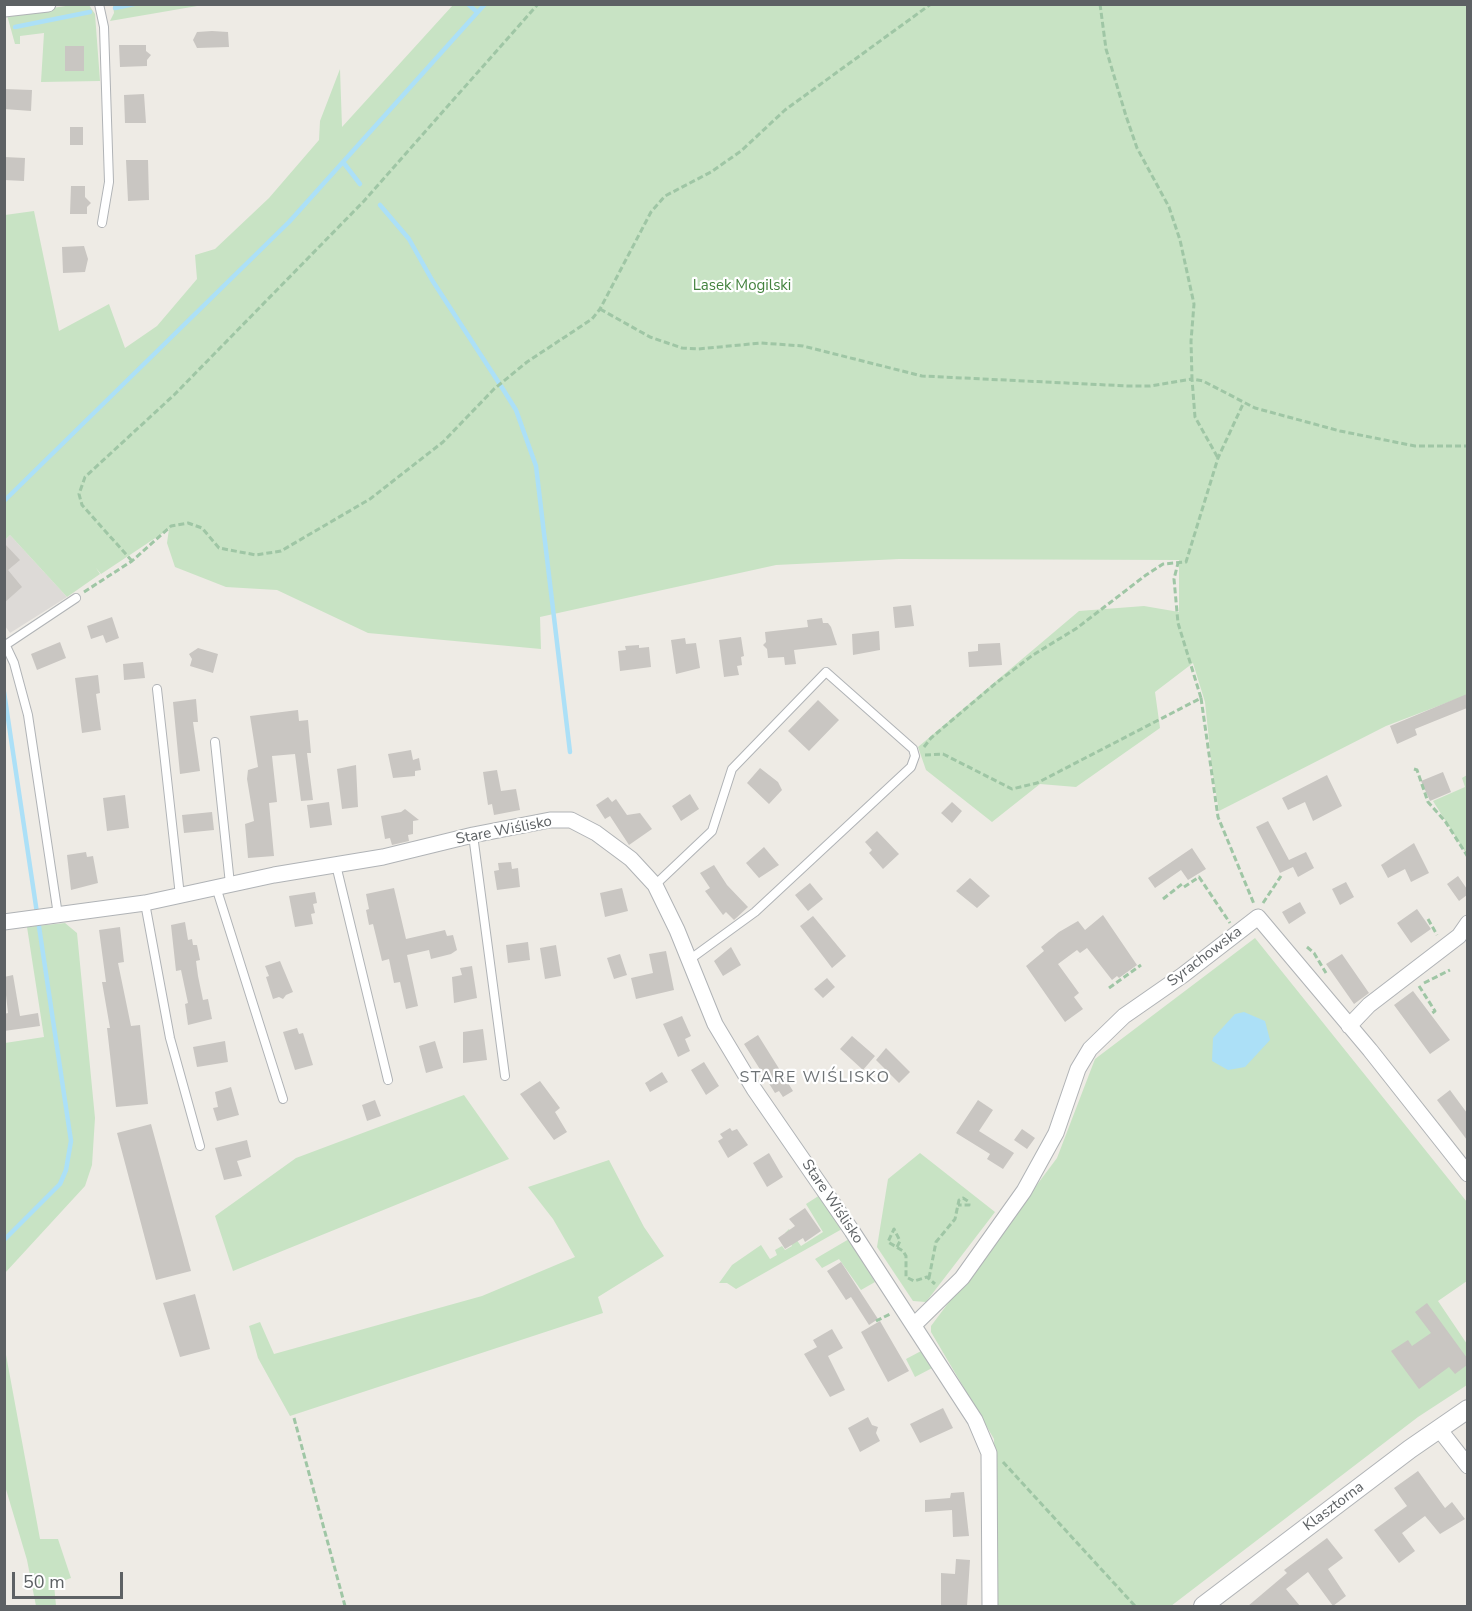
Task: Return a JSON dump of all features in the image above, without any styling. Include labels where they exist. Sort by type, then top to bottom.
[{"type":"street","points":[[4,9],[48,4]]},
{"type":"street","name":"Stare Wiślisko","points":[[4,922],[145,903],[223,886],[383,857],[473,835],[550,820],[571,820],[596,833],[631,859],[655,885],[715,1024],[754,1089],[914,1325],[975,1420],[989,1453],[990,1606]]},
{"type":"street","name":"Syrachowska","points":[[948,1295],[1024,1191],[1056,1133],[1083,1058],[1124,1016],[1183,975],[1260,910],[1467,1174]]},
{"type":"street","points":[[1349,1026],[1369,1005],[1459,936],[1467,923]]},
{"type":"street","points":[[914,1325],[948,1295]]},
{"type":"street","name":"Klasztorna","points":[[1203,1606],[1467,1410]]},
{"type":"street","points":[[1439,1429],[1467,1466]]},
{"type":"lane","points":[[99,4],[104,27],[109,182],[102,223]]},
{"type":"lane","points":[[56,915],[28,715],[14,663],[5,646],[76,598]]},
{"type":"lane","points":[[655,885],[712,831],[732,769],[826,672],[913,749],[915,758],[905,772],[755,912],[711,947],[689,960]]},
{"type":"lane","points":[[157,689],[180,896]]},
{"type":"lane","points":[[215,742],[223,886],[283,1099]]},
{"type":"lane","points":[[473,835],[505,1076]]},
{"type":"lane","points":[[336,865],[388,1080]]},
{"type":"lane","points":[[145,903],[170,1038],[200,1146]]},
{"type":"path","points":[[132,561],[82,505],[79,494],[85,477],[174,395],[364,201],[538,4]]},
{"type":"path","points":[[76,598],[132,561],[171,526],[188,523],[202,528],[219,548],[256,555],[282,551],[397,480],[442,442],[494,389],[528,362],[592,319],[600,309],[651,212],[665,196],[711,172],[741,151],[785,110],[930,4]]},
{"type":"path","points":[[1100,4],[1106,49],[1126,116],[1137,148],[1169,207],[1180,240],[1194,304],[1191,341],[1195,417],[1218,458]]},
{"type":"path","points":[[600,309],[650,337],[682,348],[698,349],[761,343],[803,346],[922,376],[1128,386],[1203,381],[1243,403],[1340,430],[1415,446],[1467,446]]},
{"type":"path","points":[[915,758],[931,738],[1033,655],[1077,628],[1146,575],[1164,564],[1186,562],[1218,458],[1243,403]]},
{"type":"path","points":[[1178,563],[1174,579],[1178,623],[1201,698],[1218,817],[1253,899],[1260,910],[1281,876]]},
{"type":"path","points":[[915,758],[943,754],[1012,789],[1037,783],[1201,698]]},
{"type":"path","points":[[1414,769],[1417,770],[1428,802],[1445,821],[1467,857]]},
{"type":"path","points":[[1163,898],[1199,877],[1226,918]]},
{"type":"path","points":[[1428,919],[1440,940]]},
{"type":"path","points":[[1109,988],[1141,965]]},
{"type":"path","points":[[1431,1014],[1435,1011],[1418,987],[1450,970]]},
{"type":"path","points":[[929,1278],[936,1242],[955,1219],[958,1205]]},
{"type":"path","points":[[897,1247],[900,1241],[894,1229],[888,1242],[906,1256],[906,1277],[914,1281],[929,1278]]},
{"type":"path","points":[[929,1278],[948,1295]]},
{"type":"path","points":[[876,1321],[897,1310]]},
{"type":"path","points":[[294,1418],[345,1606]]},
{"type":"path","points":[[989,1453],[995,1452],[1135,1606]]},
{"type":"shaded area","points":[[10,535],[67,597],[10,633],[5,626],[5,540]]},
{"type":"green space","points":[[113,4],[203,5],[110,21],[114,13]]},
{"type":"green space","points":[[72,5],[89,5],[95,14],[100,81],[41,82],[44,33],[20,36],[20,44],[15,44],[7,15]]},
{"type":"green space","name":"Lasek Mogilski","points":[[453,5],[1467,5],[1467,695],[1386,726],[1219,811],[1205,702],[1193,663],[1155,692],[1160,728],[1076,787],[1040,784],[992,822],[926,770],[918,747],[1079,611],[1144,606],[1179,612],[1179,560],[899,559],[776,565],[540,617],[541,649],[368,633],[277,590],[226,587],[175,567],[167,543],[169,529],[101,574],[96,568],[100,574],[67,597],[10,535],[5,540],[5,215],[34,211],[59,331],[109,304],[125,348],[157,326],[197,279],[195,255],[215,249],[269,198],[319,140],[320,121],[340,69],[342,127]]},
{"type":"green space","points":[[1467,775],[1467,855],[1433,801],[1465,787],[1462,778]]},
{"type":"green space","points":[[65,923],[77,933],[95,1118],[92,1165],[85,1186],[5,1273],[5,1043],[44,1037],[27,927]]},
{"type":"green space","points":[[1255,938],[1467,1202],[1467,1281],[1438,1301],[1467,1344],[1467,1385],[1418,1417],[1171,1606],[998,1606],[994,1439],[931,1332],[931,1326],[1057,1158],[1095,1059]]},
{"type":"green space","points":[[464,1095],[509,1159],[233,1271],[215,1216],[296,1158]]},
{"type":"green space","points":[[920,1153],[995,1212],[926,1302],[913,1301],[877,1247],[888,1179]]},
{"type":"green space","points":[[609,1160],[644,1227],[664,1256],[598,1297],[603,1313],[290,1416],[258,1358],[249,1326],[260,1322],[274,1354],[482,1296],[575,1257],[553,1219],[528,1187]]},
{"type":"green space","points":[[820,1195],[842,1229],[736,1289],[727,1283],[719,1283],[732,1265],[761,1245],[770,1259],[777,1255],[775,1250],[782,1246],[785,1250],[792,1246],[785,1233],[789,1229],[801,1246],[823,1232],[806,1204]]},
{"type":"green space","points":[[849,1239],[875,1282],[861,1290],[839,1259],[822,1268],[815,1259]]},
{"type":"green space","points":[[4,1344],[40,1539],[58,1539],[71,1578],[54,1584],[56,1606],[36,1606],[27,1560],[5,1486]]},
{"type":"green space","points":[[923,1350],[934,1367],[915,1377],[906,1359]]},
{"type":"water","points":[[1244,1012],[1265,1021],[1270,1040],[1245,1067],[1228,1070],[1212,1061],[1213,1038],[1235,1014]]},
{"type":"building","points":[[197,32],[228,32],[229,47],[197,48],[193,40]]},
{"type":"building","points":[[119,45],[146,45],[146,51],[151,55],[147,60],[147,66],[120,67]]},
{"type":"building","points":[[65,46],[84,46],[84,71],[65,71]]},
{"type":"building","points":[[4,89],[32,90],[31,111],[4,109]]},
{"type":"building","points":[[144,94],[146,123],[125,123],[124,95]]},
{"type":"building","points":[[70,127],[83,127],[83,145],[70,145]]},
{"type":"building","points":[[4,157],[25,158],[24,181],[4,180]]},
{"type":"building","points":[[126,160],[148,160],[149,200],[128,201]]},
{"type":"building","points":[[71,186],[85,186],[85,197],[91,203],[87,207],[87,214],[70,214]]},
{"type":"building","points":[[84,246],[88,259],[85,272],[63,273],[62,247]]},
{"type":"building","points":[[4,543],[20,560],[8,570],[22,587],[4,603]]},
{"type":"building","points":[[911,605],[914,626],[895,628],[893,607]]},
{"type":"building","points":[[112,617],[119,638],[106,643],[103,635],[91,639],[87,626]]},
{"type":"building","points":[[822,618],[823,623],[828,623],[831,627],[837,645],[794,650],[796,664],[785,665],[784,657],[768,658],[767,649],[763,645],[766,642],[765,632],[808,627],[807,620]]},
{"type":"building","points":[[879,631],[880,650],[853,655],[852,634]]},
{"type":"building","points":[[741,637],[744,656],[741,657],[742,665],[737,666],[739,675],[724,677],[719,640]]},
{"type":"building","points":[[685,638],[686,644],[696,643],[700,668],[676,674],[671,640]]},
{"type":"building","points":[[60,642],[66,658],[37,670],[31,654]]},
{"type":"building","points":[[1000,643],[1002,665],[969,667],[968,652],[978,651],[978,644]]},
{"type":"building","points":[[639,645],[639,648],[649,647],[651,667],[620,671],[618,651],[626,650],[625,646]]},
{"type":"building","points":[[198,648],[218,654],[213,673],[190,666],[192,659],[189,654]]},
{"type":"building","points":[[143,662],[145,678],[124,680],[123,664]]},
{"type":"building","points":[[98,675],[100,693],[96,694],[101,730],[82,733],[75,678]]},
{"type":"building","points":[[1467,694],[1467,708],[1415,729],[1417,735],[1397,744],[1390,726]]},
{"type":"building","points":[[196,699],[198,722],[193,722],[200,771],[180,774],[173,702]]},
{"type":"building","points":[[818,700],[839,720],[809,751],[788,731]]},
{"type":"building","points":[[298,710],[299,721],[308,720],[311,753],[307,753],[313,800],[301,801],[295,754],[272,756],[277,802],[269,803],[274,856],[248,858],[245,824],[254,821],[247,779],[248,770],[258,767],[250,716]]},
{"type":"building","points":[[411,750],[413,760],[419,758],[421,770],[415,771],[415,776],[393,778],[388,754]]},
{"type":"building","points":[[356,765],[358,807],[342,809],[337,769]]},
{"type":"building","points":[[760,768],[778,782],[782,790],[769,804],[747,783]]},
{"type":"building","points":[[497,770],[501,791],[516,789],[520,810],[494,815],[492,804],[488,805],[483,772]]},
{"type":"building","points":[[1443,772],[1451,792],[1430,801],[1421,781]]},
{"type":"building","points":[[1327,775],[1342,806],[1313,821],[1305,802],[1288,810],[1282,798]]},
{"type":"building","points":[[690,794],[699,809],[681,821],[672,806]]},
{"type":"building","points":[[125,795],[129,828],[107,831],[103,798]]},
{"type":"building","points":[[608,797],[612,802],[616,799],[627,815],[640,813],[652,829],[629,845],[610,816],[605,819],[596,805]]},
{"type":"building","points":[[329,802],[332,825],[310,828],[307,805]]},
{"type":"building","points":[[952,802],[962,811],[952,823],[941,813]]},
{"type":"building","points":[[405,809],[419,820],[413,821],[413,834],[408,835],[409,841],[392,845],[390,838],[385,839],[381,816]]},
{"type":"building","points":[[212,812],[214,830],[184,833],[182,815]]},
{"type":"building","points":[[1268,821],[1289,860],[1306,852],[1314,868],[1298,877],[1293,867],[1280,873],[1256,827]]},
{"type":"building","points":[[877,831],[899,854],[883,869],[869,853],[872,850],[865,842]]},
{"type":"building","points":[[1414,843],[1429,873],[1411,882],[1405,869],[1388,878],[1381,865]]},
{"type":"building","points":[[764,847],[779,865],[759,878],[746,863]]},
{"type":"building","points":[[1192,848],[1206,869],[1188,880],[1181,870],[1155,888],[1148,878]]},
{"type":"building","points":[[86,852],[87,857],[93,856],[98,883],[71,890],[67,855]]},
{"type":"building","points":[[511,862],[512,869],[518,868],[520,887],[497,890],[494,871],[499,870],[498,863]]},
{"type":"building","points":[[714,865],[727,885],[748,907],[734,920],[726,912],[723,915],[705,891],[710,888],[700,873]]},
{"type":"building","points":[[1458,876],[1467,889],[1467,895],[1459,901],[1447,884]]},
{"type":"building","points":[[970,878],[990,896],[977,908],[956,891]]},
{"type":"building","points":[[1346,882],[1354,897],[1340,905],[1332,889]]},
{"type":"building","points":[[810,883],[823,899],[808,911],[795,895]]},
{"type":"building","points":[[394,888],[406,939],[445,930],[447,936],[453,935],[457,950],[451,954],[431,959],[429,950],[407,955],[418,1006],[406,1009],[400,982],[394,983],[389,959],[382,961],[373,924],[369,925],[366,910],[369,909],[366,894]]},
{"type":"building","points":[[622,888],[628,911],[605,917],[600,893]]},
{"type":"building","points":[[315,892],[317,903],[313,904],[315,913],[311,914],[313,924],[295,927],[289,896]]},
{"type":"building","points":[[1300,902],[1306,913],[1289,924],[1282,912]]},
{"type":"building","points":[[1417,909],[1431,929],[1411,943],[1397,923]]},
{"type":"building","points":[[1103,915],[1137,965],[1119,978],[1117,976],[1112,980],[1087,948],[1080,953],[1077,950],[1058,964],[1079,993],[1074,997],[1083,1009],[1065,1022],[1026,966],[1044,951],[1041,947],[1059,932],[1078,921],[1085,930]]},
{"type":"building","points":[[813,916],[846,956],[832,968],[800,926]]},
{"type":"building","points":[[185,922],[188,940],[192,939],[193,945],[197,945],[200,960],[196,961],[198,976],[203,1000],[208,999],[212,1019],[188,1025],[185,1004],[188,1003],[181,970],[176,971],[171,925]]},
{"type":"building","points":[[120,927],[124,962],[118,963],[131,1026],[140,1025],[148,1104],[116,1107],[107,1028],[110,1028],[102,982],[106,982],[99,930]]},
{"type":"building","points":[[528,942],[530,960],[508,963],[506,945]]},
{"type":"building","points":[[556,945],[561,976],[545,979],[540,948]]},
{"type":"building","points":[[731,947],[741,965],[723,976],[714,961]]},
{"type":"building","points":[[666,951],[674,990],[636,999],[631,978],[653,973],[649,954]]},
{"type":"building","points":[[620,954],[627,975],[614,979],[607,958]]},
{"type":"building","points":[[1342,954],[1369,993],[1354,1004],[1326,964]]},
{"type":"building","points":[[280,961],[293,992],[283,999],[279,997],[273,999],[265,966]]},
{"type":"building","points":[[472,966],[477,998],[454,1003],[452,977],[462,975],[460,968]]},
{"type":"building","points":[[13,975],[20,1016],[38,1013],[40,1026],[4,1031],[4,1014],[8,1013],[4,977]]},
{"type":"building","points":[[827,978],[835,987],[823,998],[814,989]]},
{"type":"building","points":[[1413,991],[1450,1040],[1430,1054],[1394,1005]]},
{"type":"building","points":[[682,1016],[691,1036],[685,1039],[690,1051],[678,1057],[663,1024]]},
{"type":"building","points":[[297,1028],[299,1034],[303,1033],[313,1065],[295,1070],[283,1032]]},
{"type":"building","points":[[483,1029],[487,1060],[463,1063],[463,1032]]},
{"type":"building","points":[[758,1035],[793,1091],[783,1097],[779,1091],[775,1093],[744,1044]]},
{"type":"building","points":[[852,1036],[875,1056],[863,1070],[840,1049]]},
{"type":"building","points":[[225,1041],[228,1062],[197,1067],[193,1047]]},
{"type":"building","points":[[435,1041],[443,1068],[426,1073],[419,1046]]},
{"type":"building","points":[[886,1048],[910,1072],[899,1083],[876,1060]]},
{"type":"building","points":[[704,1062],[719,1086],[706,1095],[691,1070]]},
{"type":"building","points":[[662,1072],[668,1082],[650,1092],[645,1083]]},
{"type":"building","points":[[540,1081],[560,1108],[555,1112],[567,1132],[554,1140],[520,1094]]},
{"type":"building","points":[[231,1087],[239,1115],[217,1121],[213,1108],[218,1107],[215,1092]]},
{"type":"building","points":[[1450,1090],[1467,1113],[1467,1140],[1437,1100]]},
{"type":"building","points":[[375,1100],[381,1116],[367,1121],[362,1105]]},
{"type":"building","points":[[978,1100],[993,1110],[979,1131],[1014,1153],[1003,1169],[987,1159],[990,1154],[956,1133]]},
{"type":"building","points":[[151,1124],[191,1271],[156,1280],[117,1133]]},
{"type":"building","points":[[730,1128],[732,1131],[737,1129],[748,1145],[728,1158],[718,1141],[723,1138],[720,1134]]},
{"type":"building","points":[[1022,1129],[1035,1138],[1027,1149],[1014,1140]]},
{"type":"building","points":[[247,1140],[251,1157],[237,1161],[242,1176],[224,1180],[215,1148]]},
{"type":"building","points":[[769,1153],[783,1177],[767,1187],[753,1163]]},
{"type":"building","points":[[805,1208],[821,1231],[805,1242],[803,1238],[785,1249],[778,1238],[795,1226],[789,1219]]},
{"type":"building","points":[[841,1262],[878,1319],[869,1325],[851,1297],[846,1300],[827,1271]]},
{"type":"building","points":[[195,1294],[210,1349],[180,1357],[163,1303]]},
{"type":"building","points":[[1427,1303],[1467,1358],[1467,1365],[1455,1374],[1449,1367],[1419,1389],[1391,1351],[1408,1340],[1412,1346],[1431,1333],[1415,1312]]},
{"type":"building","points":[[880,1321],[909,1371],[888,1382],[861,1332]]},
{"type":"building","points":[[832,1329],[843,1348],[828,1356],[845,1390],[830,1397],[804,1354],[817,1347],[813,1340]]},
{"type":"building","points":[[943,1408],[953,1428],[920,1443],[910,1424]]},
{"type":"building","points":[[868,1417],[872,1425],[878,1427],[876,1433],[880,1441],[860,1452],[848,1428]]},
{"type":"building","points":[[1418,1471],[1445,1508],[1452,1502],[1465,1519],[1440,1534],[1425,1516],[1402,1533],[1415,1551],[1399,1563],[1374,1530],[1407,1506],[1394,1488]]},
{"type":"building","points":[[964,1492],[969,1536],[953,1537],[952,1510],[925,1512],[925,1500],[950,1498],[951,1493]]},
{"type":"building","points":[[1327,1538],[1343,1558],[1328,1569],[1346,1596],[1333,1606],[1308,1572],[1286,1589],[1300,1606],[1248,1606],[1287,1573],[1284,1570]]},
{"type":"building","points":[[956,1559],[970,1560],[967,1606],[941,1606],[941,1573],[955,1574]]},
{"type":"waterway","points":[[115,8],[134,4]]},
{"type":"waterway","points":[[4,501],[289,222],[485,4]]},
{"type":"waterway","points":[[469,5],[477,12]]},
{"type":"waterway","points":[[15,27],[90,12]]},
{"type":"waterway","points":[[343,162],[360,184]]},
{"type":"waterway","points":[[380,205],[409,239],[432,280],[499,383]]},
{"type":"waterway","points":[[501,386],[516,410],[536,466],[570,752]]},
{"type":"waterway","points":[[4,692],[71,1141],[66,1170],[60,1184],[4,1240]]},
{"type":"district","name":"STARE WIŚLISKO","points":[[815,1078]]}]
